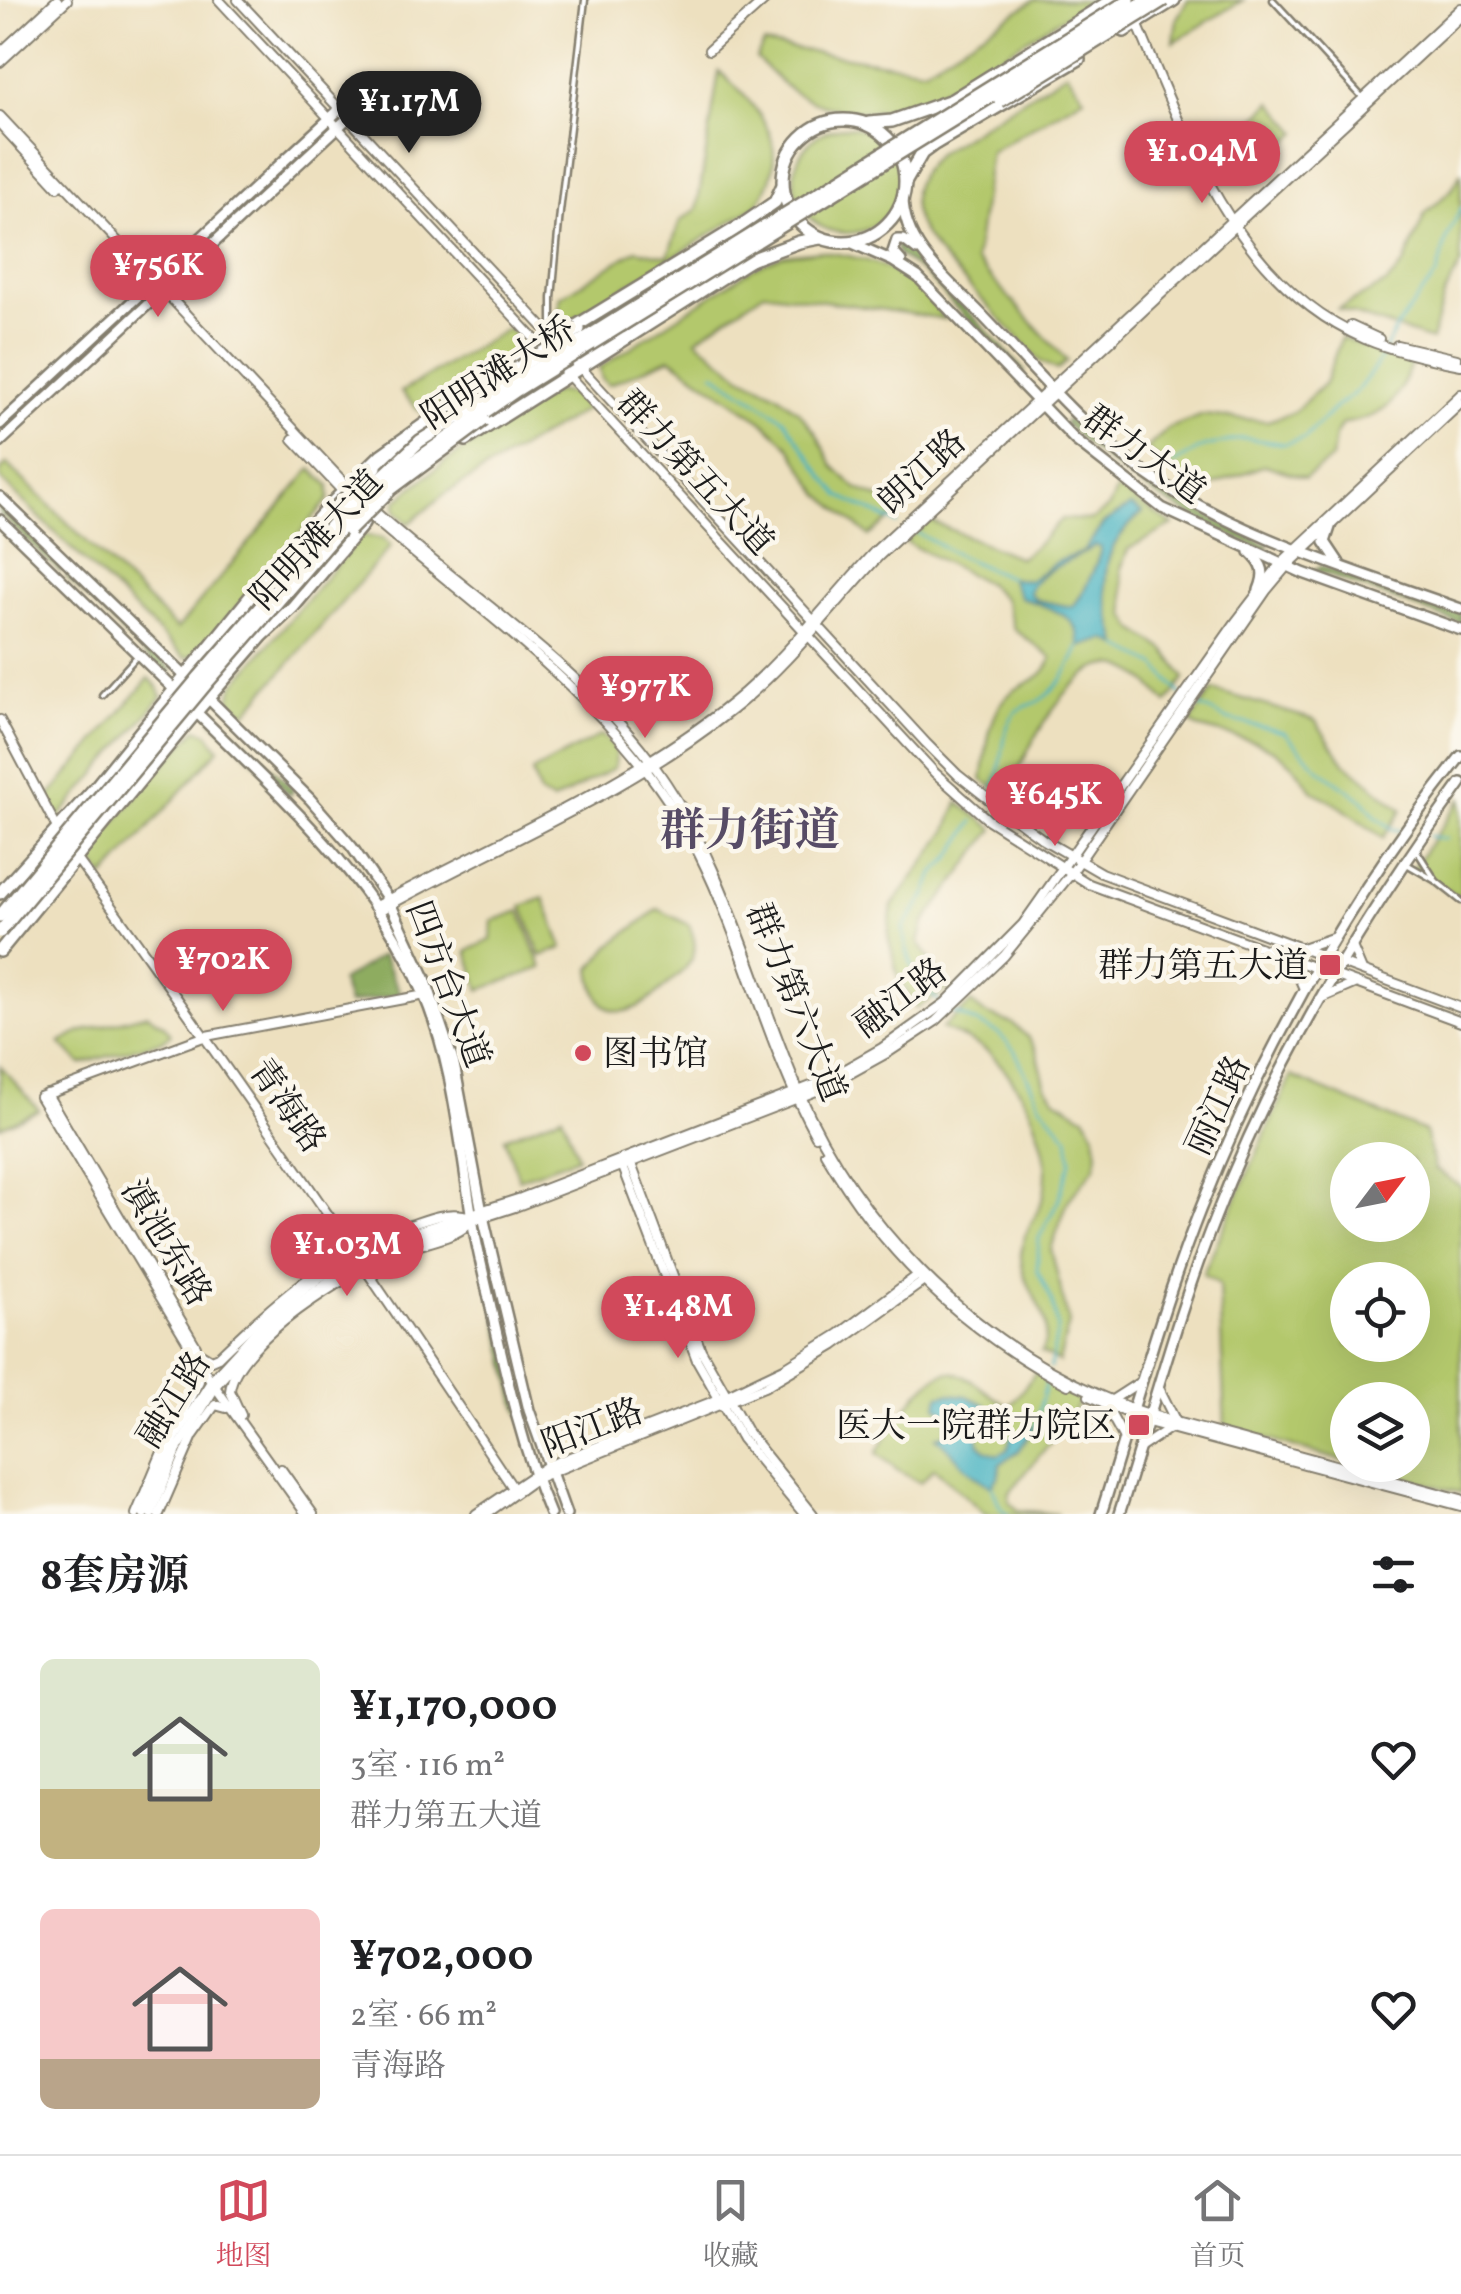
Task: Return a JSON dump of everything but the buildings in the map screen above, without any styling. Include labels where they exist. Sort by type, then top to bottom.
[{"type":"highway","points":[[926,111],[1101,0]]},
{"type":"highway","points":[[216,642],[329,514],[422,428],[712,248],[775,202],[791,150],[810,130],[836,120],[892,121],[926,111],[1112,0]]},
{"type":"highway","name":"阳明滩大桥","points":[[0,916],[335,520],[422,446],[1126,0]]},
{"type":"highway","name":"阳明滩大桥","points":[[487,403],[1148,0]]},
{"type":"highway","points":[[262,636],[349,531],[432,457],[521,396],[726,270],[810,239],[850,242],[880,231],[894,216],[914,164],[936,143],[1164,0]]},
{"type":"highway","points":[[936,143],[1174,0]]},
{"type":"highway","points":[[863,122],[895,146],[903,165],[904,191]]},
{"type":"highway","points":[[783,181],[792,212],[806,228],[824,238]]},
{"type":"highway","name":"阳明滩大道","points":[[0,893],[94,789],[263,581],[345,489],[413,430],[553,338],[736,229]]},
{"type":"highway","name":"阳明滩大道","points":[[0,947],[208,698],[373,514],[433,462],[753,258]]},
{"type":"highway","points":[[487,403],[516,369]]},
{"type":"highway","points":[[487,403],[521,396]]},
{"type":"highway","points":[[376,467],[422,446]]},
{"type":"highway","points":[[392,490],[422,446]]},
{"type":"highway","name":"阳明滩大桥","points":[[0,932],[206,683],[342,528],[422,446]]},
{"type":"highway","points":[[0,902],[94,789]]},
{"type":"highway","points":[[0,947],[117,806]]},
{"type":"main road","points":[[0,53],[57,0]]},
{"type":"main road","points":[[0,62],[67,0]]},
{"type":"main road","name":"群力第五大道","points":[[219,0],[916,753],[987,820],[1066,872],[1119,897],[1461,1022]]},
{"type":"main road","name":"群力第五大道","points":[[238,0],[926,743],[976,790],[1076,859],[1133,888],[1461,1008]]},
{"type":"main road","points":[[708,48],[762,0]]},
{"type":"main road","points":[[1126,0],[1139,22],[1166,98],[1235,221],[1263,262],[1298,297],[1365,336],[1461,363]]},
{"type":"main road","name":"朗江路","points":[[375,909],[649,765],[744,700],[892,540],[1461,8]]},
{"type":"main road","name":"朗江路","points":[[1235,221],[1461,16]]},
{"type":"main road","points":[[0,424],[340,109]]},
{"type":"main road","name":"群力第六大道","points":[[0,116],[152,284]]},
{"type":"main road","points":[[0,442],[348,118]]},
{"type":"main road","name":"群力第六大道","points":[[0,124],[345,489],[576,691],[649,765],[698,852],[798,1095],[844,1184],[922,1277],[980,1330],[1108,1402],[1173,1425],[1461,1503]]},
{"type":"main road","name":"群力大道","points":[[904,191],[906,222],[927,258],[1104,441],[1140,469],[1222,518],[1461,609]]},
{"type":"main road","points":[[918,276],[894,254],[894,244],[904,240],[927,258]]},
{"type":"main road","name":"群力大道","points":[[850,242],[918,276],[1039,405],[1130,486],[1162,508],[1284,565],[1461,630]]},
{"type":"main road","name":"融江路","points":[[1192,692],[1259,590],[1461,394]]},
{"type":"main road","name":"融江路","points":[[1300,549],[1461,403]]},
{"type":"main road","name":"四方台大道","points":[[0,496],[340,831],[390,902],[424,978],[450,1052],[474,1218],[529,1410],[566,1514]]},
{"type":"main road","name":"四方台大道","points":[[0,520],[301,816],[375,909],[425,995],[452,1087],[474,1218],[516,1417],[550,1514]]},
{"type":"main road","points":[[1331,524],[1326,545],[1341,565]]},
{"type":"main road","points":[[1244,547],[1264,568],[1259,590]]},
{"type":"main road","name":"融江路","points":[[144,1514],[213,1383],[272,1323],[362,1259],[400,1236],[474,1218],[627,1166],[854,1072],[934,1018],[1066,872],[1284,565]]},
{"type":"main road","points":[[0,720],[57,828]]},
{"type":"main road","name":"丽江路","points":[[1101,1514],[1200,1210],[1263,1068],[1335,937],[1461,756]]},
{"type":"main road","name":"丽江路","points":[[1119,1514],[1215,1217],[1282,1068],[1332,974],[1461,783]]},
{"type":"main road","name":"青海路","points":[[76,859],[362,1259],[513,1488]]},
{"type":"main road","points":[[1302,948],[1335,937]]},
{"type":"main road","points":[[1351,944],[1362,970]]},
{"type":"main road","points":[[1291,959],[1304,990]]},
{"type":"main road","points":[[1319,999],[1357,983]]},
{"type":"main road","points":[[206,1036],[425,995]]},
{"type":"main road","name":"滇池东路","points":[[206,1036],[44,1095],[213,1383],[310,1514]]},
{"type":"main road","name":"融江路","points":[[144,1514],[175,1438],[231,1356],[282,1306],[319,1278],[798,1095]]},
{"type":"main road","points":[[627,1166],[697,1360],[779,1475],[813,1514]]},
{"type":"main road","points":[[238,1415],[230,1390],[240,1366],[388,1234],[451,1213],[474,1218]]},
{"type":"main road","points":[[144,1514],[156,1464],[200,1381],[198,1355],[215,1359],[293,1288],[362,1259],[461,1232],[474,1218]]},
{"type":"main road","points":[[388,1234],[400,1236]]},
{"type":"main road","name":"阳江路","points":[[534,1476],[724,1401],[822,1354],[922,1277]]},
{"type":"main road","points":[[231,1356],[235,1340]]},
{"type":"main road","points":[[1124,1440],[1108,1402],[1143,1380]]},
{"type":"main road","points":[[188,1402],[213,1383]]},
{"type":"main road","points":[[1140,1448],[1173,1425],[1159,1388]]},
{"type":"main road","points":[[724,1401],[742,1439],[804,1514]]},
{"type":"main road","points":[[159,1514],[200,1423],[205,1403]]},
{"type":"main road","points":[[200,1423],[219,1404],[238,1415]]},
{"type":"main road","points":[[476,1514],[534,1476]]},
{"type":"main road","points":[[486,1514],[534,1476]]},
{"type":"street","points":[[553,338],[550,323],[556,246],[585,0]]},
{"type":"street","points":[[1273,0],[1363,98]]},
{"type":"street","points":[[102,695],[138,654]]},
{"type":"street","points":[[1415,847],[1436,881]]},
{"type":"street","points":[[1404,863],[1461,900]]},
{"type":"green space","points":[[1035,0],[1091,0],[956,83],[931,96],[880,111],[826,106],[797,94],[756,58],[764,44],[924,69]]},
{"type":"green space","points":[[1188,0],[1243,0],[1174,42],[1177,18]]},
{"type":"green space","points":[[719,71],[749,101],[769,132],[773,166],[756,206],[557,329],[560,297],[636,250],[668,256],[680,221],[697,209]]},
{"type":"green space","points":[[1067,72],[1084,97],[990,152],[975,260],[1067,361],[1057,370],[1041,362],[929,241],[914,208],[914,190],[922,172],[938,153]]},
{"type":"green space","points":[[1272,102],[1298,132],[1255,174],[1228,144]]},
{"type":"green space","points":[[847,127],[867,131],[884,143],[896,160],[900,180],[896,200],[884,217],[867,229],[847,233],[827,229],[810,217],[798,200],[794,180],[798,160],[810,143],[827,131]]},
{"type":"green space","points":[[1461,172],[1461,263],[1444,296],[1431,340],[1338,309],[1387,283],[1404,264],[1425,214],[1452,189]]},
{"type":"green space","points":[[900,244],[913,252],[1025,372],[1019,376],[927,276],[898,255],[896,246]]},
{"type":"green space","points":[[820,251],[859,258],[890,270],[918,289],[945,319],[764,292],[696,339],[740,375],[777,394],[799,412],[816,433],[833,466],[856,488],[904,509],[869,536],[820,494],[789,446],[763,422],[670,358],[608,385],[599,368],[755,267],[783,255]]},
{"type":"green space","points":[[509,328],[525,349],[424,415],[401,392]]},
{"type":"green space","points":[[1341,338],[1411,364],[1394,400],[1369,417],[1342,424],[1335,436],[1332,459],[1305,478],[1265,465],[1200,490],[1146,449],[1169,428],[1203,415],[1267,421],[1293,413],[1325,383]]},
{"type":"green space","points":[[556,391],[572,394],[586,409],[443,495],[409,524],[396,511],[396,501],[443,463]]},
{"type":"green space","points":[[1068,419],[1163,490],[1269,546],[1264,550],[1236,538],[1158,496],[1086,444],[1064,423]]},
{"type":"green space","points":[[7,464],[177,629],[311,469],[329,485],[329,499],[198,654],[185,658],[0,479],[0,471]]},
{"type":"green space","points":[[1117,489],[1173,525],[1128,549],[1121,569],[1126,615],[1134,629],[1165,650],[1185,678],[1167,703],[1127,668],[1110,665],[1093,670],[1077,682],[1047,718],[1007,796],[982,780],[993,721],[1004,700],[1040,676],[1052,658],[1014,629],[1004,599],[988,584],[905,542],[930,521],[1020,558],[1062,519],[1092,520],[1109,507]]},
{"type":"green space","points":[[0,503],[65,566],[60,572],[0,514]]},
{"type":"green space","points":[[362,535],[383,538],[391,546],[245,714],[230,700],[233,686]]},
{"type":"green space","points":[[1321,566],[1461,614],[1461,624],[1314,570]]},
{"type":"green space","points":[[71,571],[172,670],[166,676],[66,577]]},
{"type":"green space","points":[[149,678],[162,697],[56,821],[46,800]]},
{"type":"green space","points":[[1213,690],[1315,720],[1343,761],[1402,810],[1383,838],[1313,791],[1292,764],[1275,751],[1190,722]]},
{"type":"green space","points":[[217,715],[294,789],[290,795],[212,720]]},
{"type":"green space","points":[[197,729],[208,733],[219,749],[104,878],[88,856],[150,779]]},
{"type":"green space","points":[[601,735],[614,749],[614,768],[553,801],[540,795],[532,772]]},
{"type":"green space","points":[[1461,799],[1461,899],[1412,869]]},
{"type":"green space","points":[[958,802],[994,829],[924,923],[919,943],[949,989],[916,1008],[898,977],[888,936],[892,906],[946,833]]},
{"type":"green space","points":[[544,898],[563,948],[541,956],[522,906]]},
{"type":"green space","points":[[658,909],[689,925],[695,944],[691,960],[642,1004],[619,1012],[609,1009],[595,988],[591,969],[610,946]]},
{"type":"green space","points":[[520,911],[542,968],[480,990],[467,951],[491,940],[492,921]]},
{"type":"green space","points":[[382,955],[401,994],[348,1004],[341,981]]},
{"type":"green space","points":[[971,1003],[985,1014],[1012,1023],[1029,1038],[1046,1087],[1056,1099],[1086,1117],[1095,1135],[1095,1167],[1068,1201],[1051,1249],[1069,1323],[1059,1362],[1041,1352],[1046,1327],[1021,1257],[1046,1181],[1041,1141],[1026,1102],[1003,1067],[979,1046],[942,1028]]},
{"type":"green space","points":[[147,1014],[171,1034],[165,1040],[81,1064],[60,1043],[80,1032]]},
{"type":"green space","points":[[0,1066],[39,1110],[0,1127]]},
{"type":"green space","points":[[1291,1076],[1425,1132],[1428,1142],[1330,1142],[1330,1242],[1430,1242],[1430,1150],[1435,1169],[1461,1187],[1461,1493],[1421,1482],[1430,1482],[1430,1382],[1330,1382],[1330,1457],[1225,1428],[1219,1284],[1203,1274]]},
{"type":"green space","points":[[562,1115],[578,1157],[519,1179],[504,1138]]},
{"type":"green space","points":[[486,1266],[502,1305],[528,1425],[524,1425],[514,1396]]},
{"type":"green space","points":[[1036,1372],[1081,1399],[1010,1492],[1009,1501],[1018,1510],[1058,1514],[985,1514],[934,1468],[921,1483],[877,1453],[922,1389],[945,1373],[963,1376],[1010,1406]]},
{"type":"water","points":[[1131,506],[1142,513],[1115,543],[1106,574],[1119,646],[1106,639],[1079,647],[1075,626],[1069,619],[1020,597],[1010,578],[1029,581],[1056,562],[1083,552],[1104,523]],"holes":[[[1095,545],[1101,548],[1089,580],[1072,607],[1036,600],[1029,593],[1048,571]]]},
{"type":"water","points":[[939,1396],[967,1396],[986,1405],[987,1416],[975,1423],[979,1444],[998,1455],[1008,1450],[1011,1436],[1036,1425],[1018,1452],[1000,1464],[999,1476],[992,1486],[969,1471],[936,1437],[947,1434],[948,1414],[937,1406]]},
{"type":"waterway","points":[[1173,464],[1203,447],[1244,438],[1284,444],[1305,438],[1357,391],[1376,366],[1398,325],[1437,274],[1447,237],[1461,208]]},
{"type":"waterway","points":[[714,373],[784,419],[840,496],[898,524]]},
{"type":"waterway","points":[[910,529],[1010,578]]},
{"type":"waterway","points":[[1119,646],[1156,665],[1182,696]]},
{"type":"waterway","points":[[994,786],[1011,719],[1018,710],[1037,702],[1058,685],[1079,647]]},
{"type":"waterway","points":[[1193,703],[1226,719],[1284,732],[1320,770],[1363,800],[1376,817],[1401,831]]},
{"type":"waterway","points":[[941,1003],[914,970],[903,928],[926,895],[934,874],[951,857],[974,821]]},
{"type":"waterway","points":[[1429,836],[1446,839]]},
{"type":"waterway","points":[[951,1011],[998,1033],[1015,1051],[1040,1104],[1068,1137],[1071,1161],[1058,1201],[1039,1238],[1037,1270],[1052,1301],[1058,1328],[1050,1368]]},
{"type":"waterway","points":[[1035,1426],[1048,1376]]},
{"type":"waterway","points":[[992,1486],[1000,1507],[1008,1514]]},
{"type":"place","name":"群力第五大道","points":[[1330,965]]},
{"type":"place","name":"图书馆","points":[[583,1053]]},
{"type":"place","name":"医大一院群力院区","points":[[1139,1425]]},
{"type":"district","name":"群力街道","points":[[750,829]]}]
